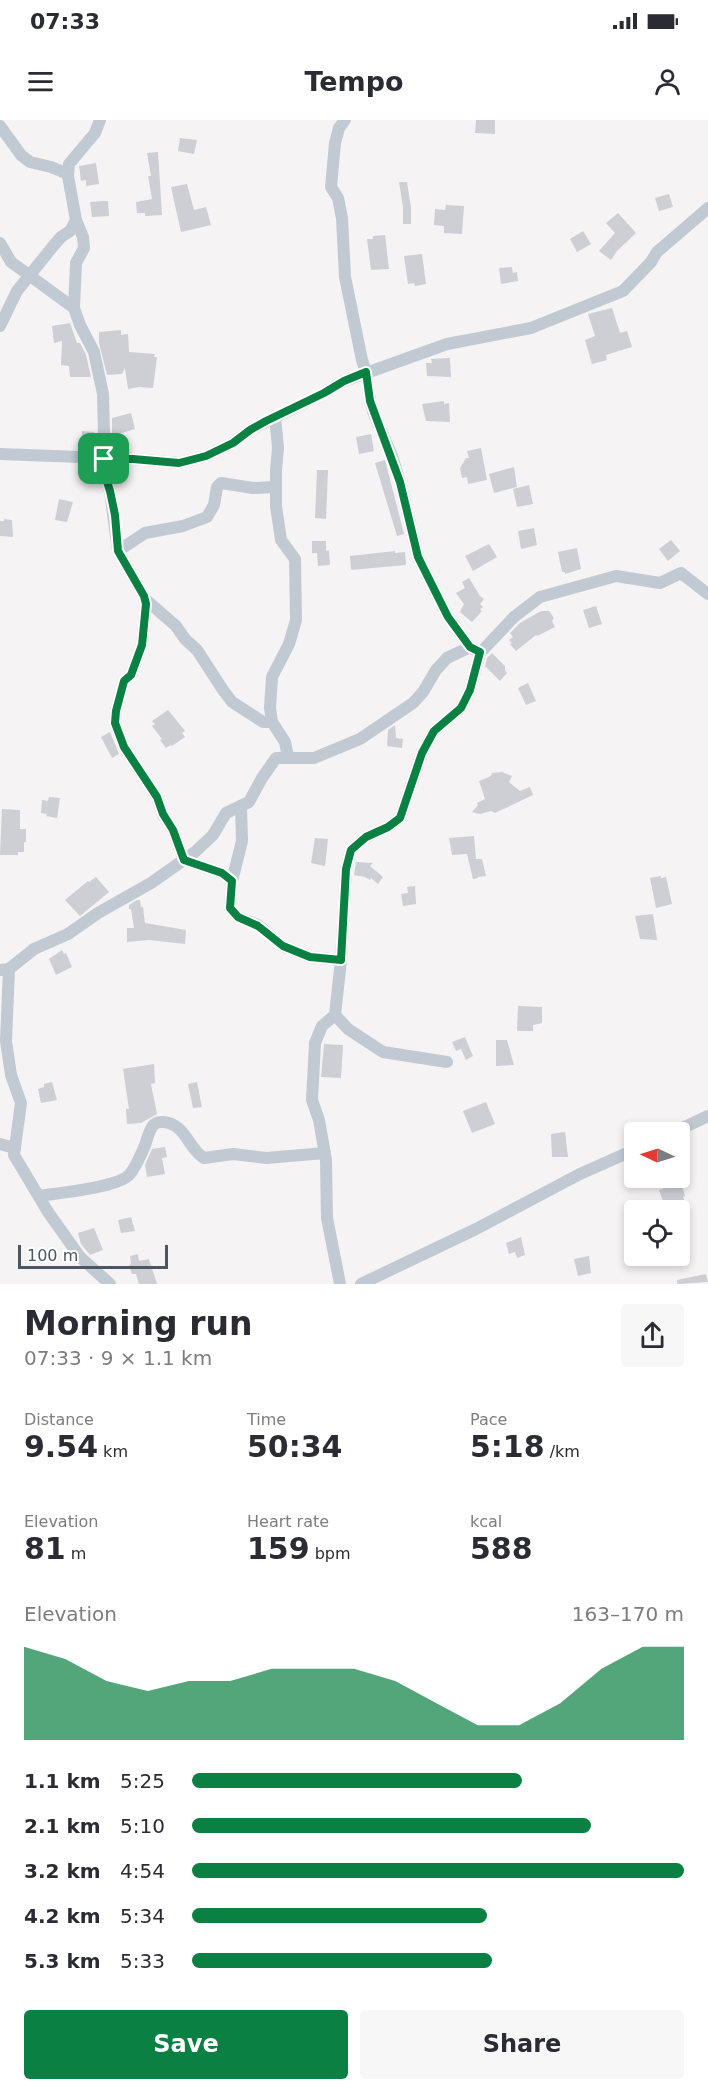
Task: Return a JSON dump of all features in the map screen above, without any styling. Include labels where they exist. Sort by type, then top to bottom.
[{"type":"street","points":[[100,120],[95,133],[69,164],[68,174],[76,220],[83,237],[84,248],[76,263],[75,308],[80,325],[94,352],[99,371],[103,394],[105,475],[115,515],[118,551],[145,599],[176,626],[197,651],[232,702],[263,722],[272,722]]},
{"type":"street","points":[[340,1284],[327,1218],[325,1154],[319,1120],[312,1100],[315,1043],[322,1026],[335,1014],[341,960],[346,869],[351,850],[366,837],[388,827],[400,818],[422,753],[434,731],[461,708],[470,690],[475,650],[448,617],[418,557],[400,482],[370,401],[366,372],[346,287],[342,218],[338,198],[331,187],[335,143],[339,128],[345,120]]},
{"type":"street","points":[[0,126],[21,155],[30,162],[51,166],[68,174]]},
{"type":"street","points":[[1,452],[179,463],[206,456],[233,443],[275,416],[366,372],[447,344],[531,328],[623,291],[651,262],[657,252],[708,208]]},
{"type":"street","points":[[0,326],[17,291],[61,237],[70,231],[76,220]]},
{"type":"street","points":[[0,243],[11,262],[75,308]]},
{"type":"street","points":[[275,416],[278,448],[276,487],[281,540],[295,559],[296,620],[289,644],[272,677],[269,693],[272,722],[285,742],[288,757]]},
{"type":"street","points":[[118,551],[145,533],[183,526],[207,517],[214,505],[217,487],[221,483],[253,488],[276,487]]},
{"type":"street","points":[[110,1284],[80,1257],[14,1155],[21,1103],[11,1075],[6,1041],[4,970],[34,949],[68,934],[98,913],[151,884],[195,852],[213,835],[226,813],[249,802],[276,758],[314,758],[360,739],[413,703],[423,692],[436,670],[454,654],[475,650],[540,597],[616,576],[660,583],[681,573],[708,594]]},
{"type":"street","points":[[145,599],[142,645],[131,675],[124,681],[115,723],[124,747],[157,797],[184,860]]},
{"type":"street","points":[[454,654],[462,635]]},
{"type":"street","points":[[241,806],[242,841],[232,881],[230,908],[238,917],[258,926],[283,946],[310,957],[341,960]]},
{"type":"street","points":[[184,860],[222,873],[232,881]]},
{"type":"street","points":[[335,1014],[348,1029],[383,1052],[447,1062]]},
{"type":"street","points":[[690,1124],[708,1116]]},
{"type":"street","points":[[39,1196],[111,1184],[128,1176],[147,1140],[149,1130],[152,1126],[163,1122],[180,1130],[204,1158],[233,1154],[266,1158],[325,1154]]},
{"type":"street","points":[[0,1144],[15,1148]]},
{"type":"street","points":[[361,1284],[454,1240],[580,1174],[624,1154]]},
{"type":"building","points":[[476,120],[495,120],[495,134],[475,133]]},
{"type":"building","points":[[180,138],[197,140],[194,154],[178,151]]},
{"type":"building","points":[[158,152],[162,215],[145,216],[145,213],[137,213],[136,202],[152,199],[147,153]]},
{"type":"building","points":[[96,163],[99,184],[86,186],[86,180],[81,181],[79,166]]},
{"type":"building","points":[[399,182],[407,182],[411,224],[403,224]]},
{"type":"building","points":[[187,184],[194,210],[206,207],[211,225],[181,232],[171,187]]},
{"type":"building","points":[[669,194],[673,207],[659,211],[655,198]]},
{"type":"building","points":[[108,201],[109,216],[92,217],[90,202]]},
{"type":"building","points":[[446,205],[464,206],[462,234],[444,233],[444,226],[434,225],[435,209],[445,210]]},
{"type":"building","points":[[618,213],[636,233],[611,260],[599,251],[615,233],[606,223]]},
{"type":"building","points":[[583,231],[591,244],[577,252],[570,239]]},
{"type":"building","points":[[385,235],[389,269],[371,270],[367,239]]},
{"type":"building","points":[[422,254],[426,284],[415,286],[414,283],[408,284],[404,256]]},
{"type":"building","points":[[512,267],[513,273],[517,272],[518,281],[501,284],[499,268]]},
{"type":"building","points":[[612,308],[620,333],[627,331],[632,347],[606,355],[607,360],[592,364],[585,340],[595,336],[588,314]]},
{"type":"building","points":[[70,323],[77,343],[80,343],[86,355],[91,377],[70,377],[69,366],[61,365],[62,341],[54,343],[52,326]]},
{"type":"building","points":[[121,330],[121,335],[128,334],[129,352],[155,354],[154,357],[157,357],[153,388],[128,389],[125,368],[122,374],[107,375],[99,343],[99,332]]},
{"type":"building","points":[[450,358],[451,377],[427,376],[426,363],[432,363],[431,359]]},
{"type":"building","points":[[444,401],[444,404],[449,403],[450,422],[426,421],[422,404]]},
{"type":"building","points":[[131,413],[135,429],[112,436],[112,418]]},
{"type":"building","points":[[82,431],[94,432],[93,449],[81,448]]},
{"type":"building","points":[[371,434],[374,451],[359,454],[356,437]]},
{"type":"building","points":[[481,448],[487,480],[468,484],[467,477],[462,478],[460,468],[466,458],[469,458],[467,451]]},
{"type":"building","points":[[385,460],[404,534],[397,536],[375,463]]},
{"type":"building","points":[[514,467],[517,487],[494,493],[489,474]]},
{"type":"building","points":[[317,470],[328,470],[326,519],[315,518]]},
{"type":"building","points":[[529,485],[533,504],[517,507],[513,489]]},
{"type":"building","points":[[59,499],[73,502],[67,522],[55,520]]},
{"type":"building","points":[[12,520],[13,537],[0,536],[0,521]]},
{"type":"building","points":[[534,528],[537,545],[521,549],[518,531]]},
{"type":"building","points":[[671,540],[680,551],[668,561],[659,549]]},
{"type":"building","points":[[312,541],[326,541],[330,565],[318,566],[317,553],[312,553]]},
{"type":"building","points":[[489,544],[497,557],[473,571],[465,556]]},
{"type":"building","points":[[577,548],[581,569],[565,574],[562,572],[558,552]]},
{"type":"building","points":[[395,551],[395,553],[405,552],[406,565],[351,570],[350,556]]},
{"type":"building","points":[[469,578],[484,599],[480,604],[483,607],[480,609],[482,611],[472,622],[460,612],[464,604],[456,593],[465,588],[462,582]]},
{"type":"building","points":[[596,606],[602,624],[589,628],[583,610]]},
{"type":"building","points":[[541,611],[549,611],[554,618],[552,621],[555,627],[536,635],[516,651],[510,644],[512,643],[509,640],[513,637],[510,633],[520,623]]},
{"type":"building","points":[[492,653],[505,666],[507,673],[500,681],[485,666],[487,658]]},
{"type":"building","points":[[528,683],[536,701],[526,705],[518,688]]},
{"type":"building","points":[[168,710],[185,731],[182,733],[185,737],[166,748],[152,726],[155,724],[152,721]]},
{"type":"building","points":[[395,725],[396,738],[403,739],[402,748],[387,746],[388,730]]},
{"type":"building","points":[[110,732],[119,754],[112,758],[101,737]]},
{"type":"building","points":[[502,772],[512,776],[509,782],[520,791],[530,787],[533,795],[495,813],[491,811],[480,814],[472,812],[478,805],[477,803],[485,799],[479,781],[491,776],[492,773]]},
{"type":"building","points":[[49,797],[60,798],[57,818],[41,813],[42,800],[48,801]]},
{"type":"building","points":[[2,809],[20,810],[20,829],[26,829],[26,842],[24,842],[24,852],[18,852],[18,855],[0,855]]},
{"type":"building","points":[[474,836],[476,859],[482,859],[486,876],[473,879],[467,854],[452,855],[449,838]]},
{"type":"building","points":[[315,838],[328,839],[325,866],[311,863]]},
{"type":"building","points":[[356,862],[373,863],[370,866],[383,877],[378,884],[371,878],[370,880],[354,875]]},
{"type":"building","points":[[661,876],[661,878],[666,877],[672,904],[656,908],[650,878]]},
{"type":"building","points":[[96,877],[109,892],[80,916],[65,900]]},
{"type":"building","points":[[415,886],[416,904],[403,906],[401,894],[408,893],[407,887]]},
{"type":"building","points":[[140,900],[141,907],[143,907],[145,923],[186,930],[185,944],[149,940],[127,942],[127,928],[134,928],[129,905]]},
{"type":"building","points":[[653,914],[657,940],[640,939],[635,916]]},
{"type":"building","points":[[62,950],[64,954],[66,953],[72,967],[56,975],[49,959]]},
{"type":"building","points":[[518,1006],[542,1007],[542,1023],[533,1025],[533,1031],[517,1031]]},
{"type":"building","points":[[465,1037],[473,1056],[466,1060],[461,1049],[456,1051],[452,1042]]},
{"type":"building","points":[[496,1040],[507,1040],[514,1065],[496,1066]]},
{"type":"building","points":[[324,1044],[343,1045],[341,1078],[321,1077]]},
{"type":"building","points":[[154,1064],[155,1083],[151,1084],[157,1114],[141,1123],[127,1124],[126,1109],[129,1109],[123,1069]]},
{"type":"building","points":[[52,1082],[57,1100],[41,1103],[38,1089]]},
{"type":"building","points":[[197,1082],[202,1107],[193,1108],[188,1084]]},
{"type":"building","points":[[486,1102],[495,1124],[472,1133],[463,1111]]},
{"type":"building","points":[[565,1132],[568,1157],[552,1157],[551,1134]]},
{"type":"building","points":[[165,1147],[167,1157],[162,1158],[165,1174],[147,1177],[145,1165],[152,1149]]},
{"type":"building","points":[[683,1188],[684,1200],[663,1200],[659,1190]]},
{"type":"building","points":[[131,1217],[135,1231],[121,1233],[118,1220]]},
{"type":"building","points":[[94,1228],[103,1250],[90,1255],[81,1244],[78,1233]]},
{"type":"building","points":[[521,1237],[525,1255],[517,1258],[515,1252],[509,1254],[506,1243]]},
{"type":"building","points":[[138,1254],[139,1261],[149,1259],[157,1284],[139,1284],[136,1274],[132,1274],[129,1266],[130,1256]]},
{"type":"building","points":[[589,1256],[591,1273],[578,1276],[574,1259]]},
{"type":"building","points":[[706,1274],[708,1282],[677,1284],[677,1280]]},
{"type":"route","points":[[366,372],[370,401],[400,482],[418,557],[430,586],[448,617],[470,647],[480,652],[470,690],[461,708],[434,731],[422,753],[412,776],[400,818],[388,827],[366,837],[351,850],[346,869],[341,960],[310,957],[283,946],[258,926],[238,917],[230,908],[232,881],[222,873],[184,860],[173,830],[163,814],[162,806],[153,789],[124,747],[115,723],[116,711],[124,681],[131,675],[142,645],[146,604],[132,573],[118,551],[115,515],[105,475],[104,459],[179,463],[206,456],[233,443],[266,421],[366,372]]}]
